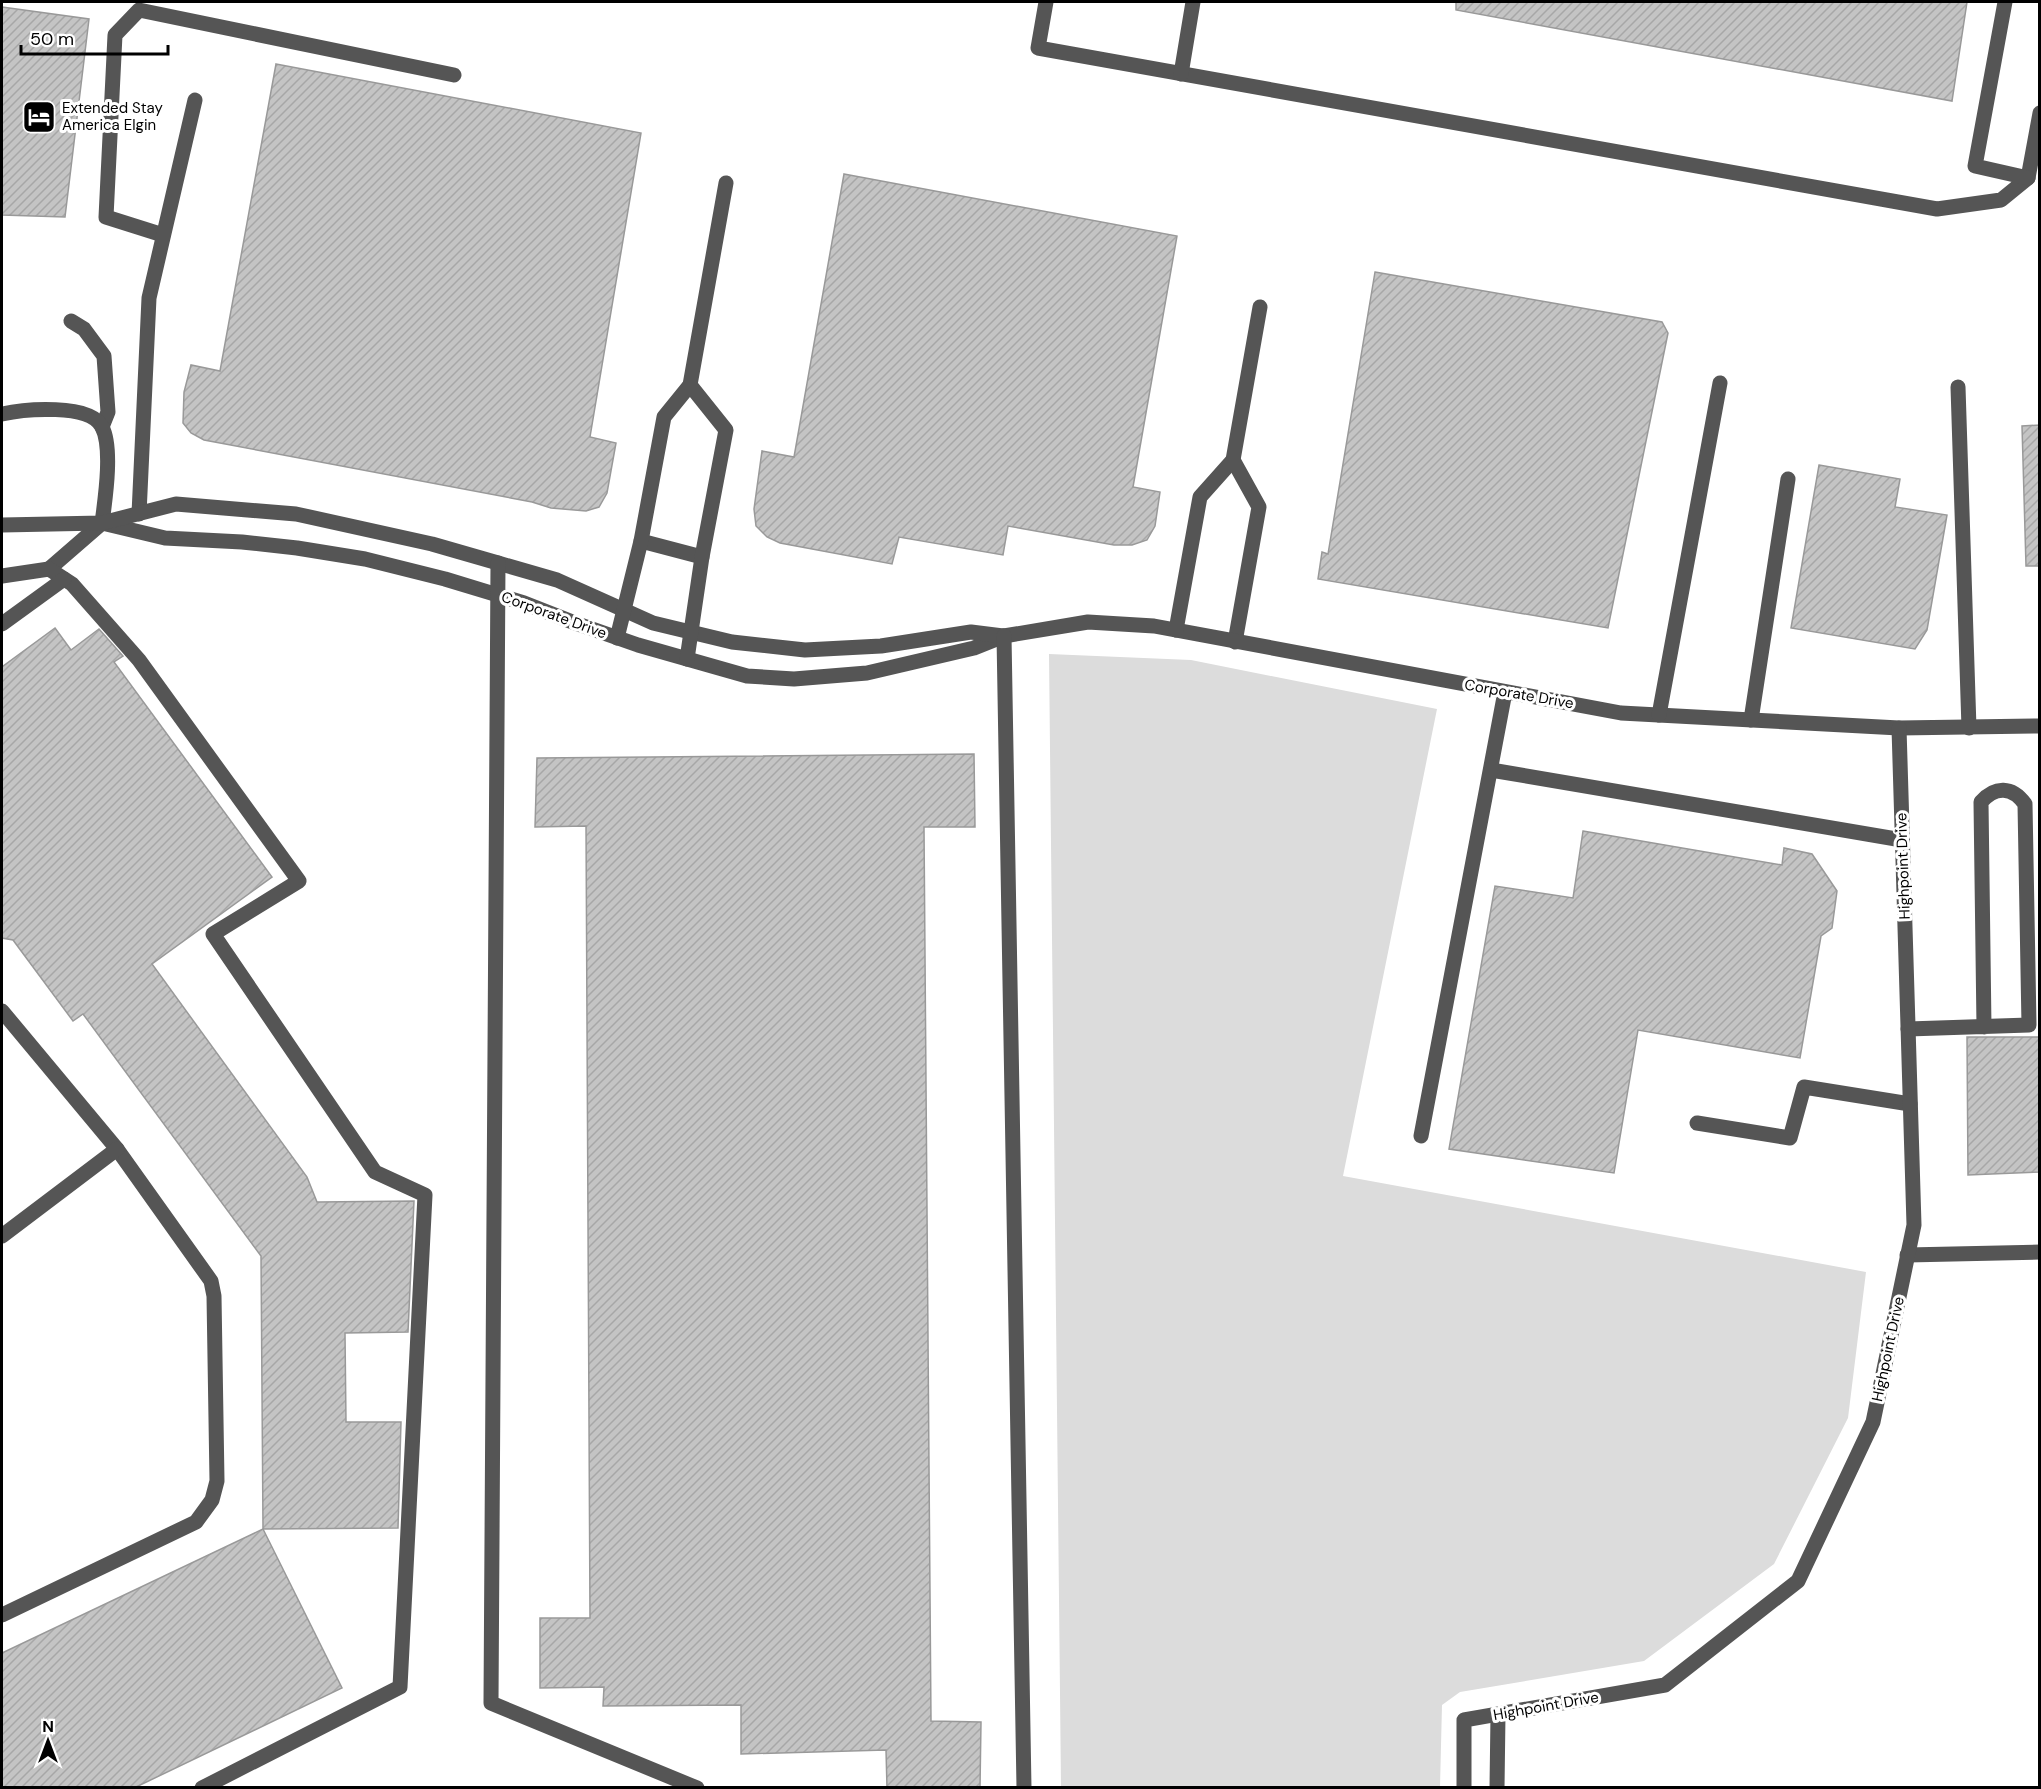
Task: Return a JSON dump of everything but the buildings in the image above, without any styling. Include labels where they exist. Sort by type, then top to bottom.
[{"type":"street","points":[[1046,2],[1038,48],[1937,210],[2001,200],[2028,178],[2040,113]]},
{"type":"street","points":[[1181,74],[1193,2]]},
{"type":"street","points":[[2005,2],[1975,166],[2028,178]]},
{"type":"street","points":[[163,235],[106,217],[115,35],[139,10],[454,75]]},
{"type":"street","points":[[139,514],[149,298],[195,100]]},
{"type":"street","points":[[617,638],[641,541],[664,417],[690,385],[726,183]]},
{"type":"street","points":[[1176,630],[1200,497],[1233,460],[1260,307]]},
{"type":"street","points":[[71,321],[84,329],[104,356],[108,412],[102,427]]},
{"type":"street","points":[[1659,715],[1720,383]]},
{"type":"street","points":[[687,659],[702,557],[726,430],[690,385]]},
{"type":"street","points":[[1958,387],[1969,728]]},
{"type":"street","points":[[2,414],[17,411],[72,411],[92,416],[102,427],[108,484],[102,523],[49,569],[2,576]]},
{"type":"street","points":[[1233,460],[1259,507],[1235,642]]},
{"type":"street","points":[[1751,720],[1788,478]]},
{"type":"street","name":"Corporate Drive","points":[[2,525],[102,523],[176,504],[296,514],[432,544],[557,580],[653,623],[732,642],[805,650],[881,646],[971,632],[1004,636]]},
{"type":"street","name":"Corporate Drive","points":[[102,523],[165,538],[253,543],[365,559],[499,595],[617,638],[747,676],[794,679],[867,673],[974,648],[1004,636],[1088,622],[1154,626],[1621,713],[1899,728],[2040,726]]},
{"type":"street","points":[[641,541],[702,557]]},
{"type":"street","points":[[498,563],[491,1703],[697,1788]]},
{"type":"street","points":[[49,569],[72,584],[139,660],[299,881],[213,934],[375,1172],[425,1195],[400,1687],[201,1788]]},
{"type":"street","points":[[2,624],[64,579]]},
{"type":"street","points":[[1004,636],[1024,1788]]},
{"type":"street","points":[[1421,1136],[1505,692]]},
{"type":"street","name":"Highpoint Drive","points":[[1464,1788],[1464,1720],[1665,1685],[1798,1581],[1873,1422],[1914,1225],[1899,728]]},
{"type":"street","points":[[1491,770],[1902,840]]},
{"type":"street","points":[[1908,1029],[2029,1025],[2025,804],[2013,792],[2005,790],[1988,794],[1981,802],[1984,1026]]},
{"type":"street","points":[[2,1011],[117,1149],[208,1275],[213,1288],[216,1488],[212,1500],[202,1515],[192,1524],[2,1615]]},
{"type":"street","points":[[1697,1123],[1790,1138],[1804,1087],[1910,1104]]},
{"type":"street","points":[[2,1236],[117,1149]]},
{"type":"street","points":[[1908,1255],[2040,1252]]},
{"type":"street","points":[[1497,1788],[1498,1715]]},
{"type":"shaded area","points":[[1049,654],[1191,660],[1437,709],[1343,1176],[1866,1272],[1848,1418],[1774,1564],[1644,1661],[1460,1692],[1442,1705],[1440,1787],[1061,1787]]},
{"type":"place","name":"Extended Stay America Elgin","points":[[39,117]]}]
